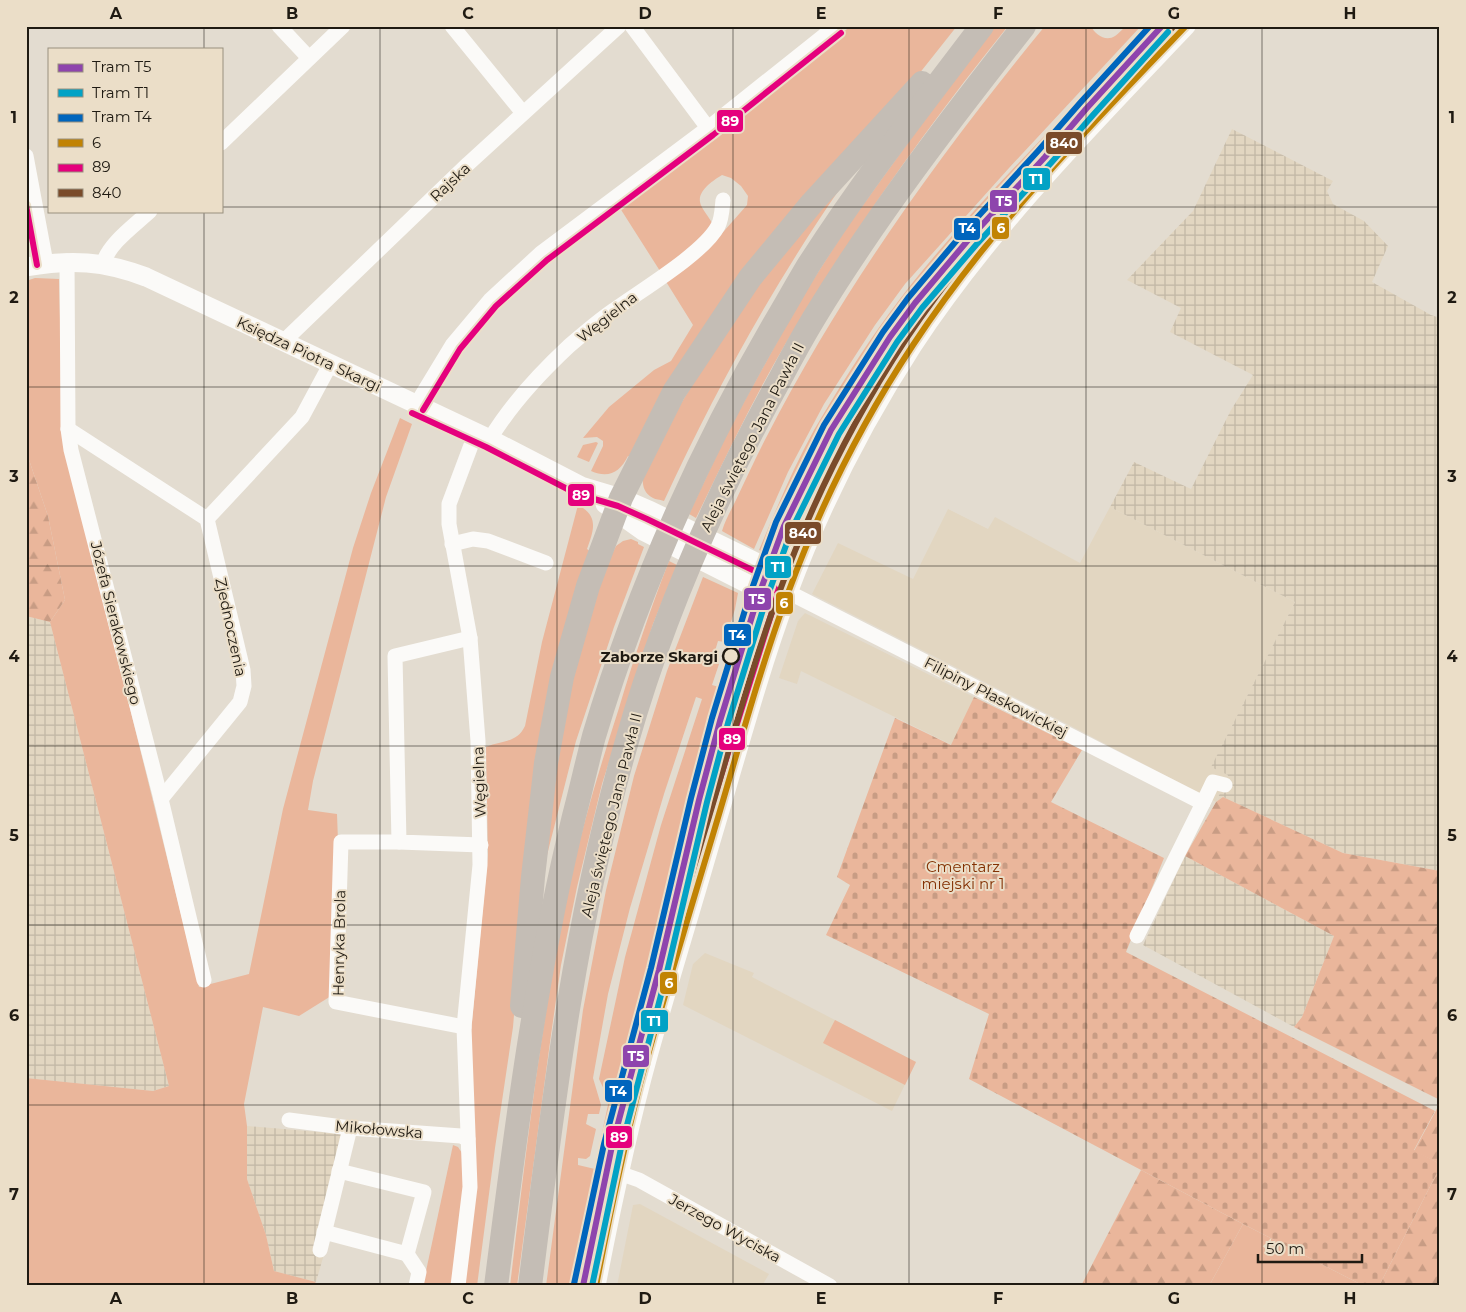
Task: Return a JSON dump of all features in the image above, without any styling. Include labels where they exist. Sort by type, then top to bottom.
[{"type":"main road","points":[[513,1152],[532,877],[546,763],[565,668],[588,586],[618,506],[674,392],[750,278],[812,203],[901,105],[978,26]]},
{"type":"main road","points":[[496,1286],[513,1152],[540,976],[563,864],[594,739],[634,618],[666,536],[691,482],[753,361],[807,268],[878,164],[982,26]]},
{"type":"main road","name":"Aleja świętego Jana Pawła II","points":[[530,1286],[568,1003],[596,860],[627,741],[669,617],[696,549],[723,489],[813,319],[892,200],[953,116],[1024,26]]},
{"type":"street","points":[[279,26],[309,58]]},
{"type":"street","points":[[222,143],[343,26]]},
{"type":"street","points":[[452,26],[523,113]]},
{"type":"street","name":"Rajska","points":[[284,341],[523,113],[619,26]]},
{"type":"street","points":[[632,26],[708,128]]},
{"type":"street","points":[[416,405],[453,344],[490,300],[541,253],[708,128],[816,32],[836,26]]},
{"type":"street","points":[[596,1286],[619,1173],[673,966],[788,592],[833,487],[880,400],[912,346],[951,291],[1005,222],[1085,132],[1186,26]]},
{"type":"street","points":[[26,156],[46,263]]},
{"type":"street","name":"Węgielna","points":[[458,1286],[470,1187],[464,1027],[481,844],[478,735],[470,638],[448,524],[449,504],[483,436],[499,424],[526,390],[569,346],[612,311],[688,257],[707,239],[718,226],[723,200]]},
{"type":"street","points":[[103,264],[105,256],[111,248],[149,212]]},
{"type":"street","name":"Księdza Piotra Skargi","points":[[26,267],[67,261],[103,264],[146,277],[483,436],[618,506],[643,531],[760,590],[774,593],[788,592],[779,578],[768,568],[651,511],[618,506]]},
{"type":"street","name":"Józefa Sierakowskiego","points":[[67,261],[68,429],[74,460],[161,799],[204,980]]},
{"type":"street","points":[[68,429],[207,519],[302,417],[331,364]]},
{"type":"street","name":"Zjednoczenia","points":[[161,799],[240,702],[244,686],[243,670],[207,519]]},
{"type":"street","points":[[754,562],[770,563],[782,559],[798,549],[812,535]]},
{"type":"street","points":[[452,544],[473,539],[488,541],[546,563]]},
{"type":"street","points":[[760,590],[770,601],[775,613],[777,626]]},
{"type":"street","name":"Filipiny Płaskowickiej","points":[[788,592],[1203,803]]},
{"type":"street","points":[[399,842],[395,656],[470,638]]},
{"type":"street","points":[[1137,936],[1214,782],[1225,785]]},
{"type":"street","name":"Henryka Brola","points":[[464,1027],[336,1002],[341,842],[481,844]]},
{"type":"street","name":"Mikołowska","points":[[289,1120],[350,1128],[461,1136],[468,1139]]},
{"type":"street","points":[[320,1250],[350,1128]]},
{"type":"street","points":[[339,1171],[424,1192],[407,1254]]},
{"type":"street","name":"Jerzego Wyciska","points":[[619,1173],[639,1180],[830,1286]]},
{"type":"street","points":[[324,1232],[407,1254],[420,1272],[416,1286]]},
{"type":"shaded area","points":[[1232,129],[1333,181],[1327,191],[1333,204],[1364,221],[1388,246],[1372,282],[1431,315],[1440,318],[1440,871],[1343,853],[1223,797],[1216,802],[1228,775],[1211,767],[1295,602],[1110,507],[1134,462],[1191,489],[1231,410],[1253,375],[1170,332],[1181,308],[1127,280],[1193,211]]},
{"type":"shaded area","points":[[1028,162],[1038,171],[944,272],[893,339],[857,394],[823,452],[777,552],[765,548],[791,487],[812,446],[846,387],[882,332],[934,264]]},
{"type":"shaded area","points":[[1110,507],[1295,602],[1212,766],[1228,775],[1216,802],[812,594],[838,543],[913,579],[948,509],[988,529],[995,517],[1080,563]]},
{"type":"shaded area","points":[[805,613],[974,697],[952,745],[801,671],[797,684],[779,678],[798,621]]},
{"type":"shaded area","points":[[26,616],[50,622],[169,1086],[153,1091],[26,1078]]},
{"type":"shaded area","points":[[740,620],[752,624],[722,722],[662,971],[650,967],[701,752]]},
{"type":"shaded area","points":[[1185,856],[1334,936],[1302,1017],[1294,1027],[1143,945]]},
{"type":"shaded area","points":[[705,953],[754,973],[752,977],[916,1062],[892,1111],[683,1005],[693,964]]},
{"type":"shaded area","points":[[247,1126],[343,1134],[327,1244],[316,1282],[274,1271],[266,1235],[247,1179]]},
{"type":"shaded area","points":[[640,1204],[769,1274],[762,1286],[617,1286],[633,1205]]},
{"type":"green space","points":[[851,26],[957,26],[911,84],[790,220],[633,458],[628,456],[618,470],[609,474],[591,471],[603,446],[603,441],[597,437],[583,438],[609,407],[654,370],[671,361],[693,325],[665,280],[717,239],[747,205],[748,196],[741,186],[731,178],[722,175],[711,183],[701,193],[700,202],[712,223],[702,240],[660,271],[618,205]]},
{"type":"green space","points":[[995,26],[1008,26],[920,141],[837,261],[774,364],[696,518],[689,514],[728,431],[799,302],[847,227],[957,75]]},
{"type":"green space","points":[[1045,26],[1091,26],[1098,35],[1112,38],[1127,27],[1141,26],[1009,168],[905,284],[875,325],[824,404],[788,472],[754,549],[722,531],[759,452],[796,381],[861,275],[931,173]]},
{"type":"green space","points":[[1092,86],[1035,155],[976,216],[934,264],[883,330],[838,399],[799,472],[763,552],[759,550],[806,444],[849,372],[888,315],[960,226]]},
{"type":"green space","points":[[839,190],[790,265],[723,381],[664,501],[653,498],[644,487],[644,464],[752,287]]},
{"type":"green space","points":[[35,278],[59,279],[63,438],[199,987],[249,974],[283,809],[353,548],[371,493],[400,418],[412,424],[386,497],[313,781],[308,810],[337,814],[338,841],[331,996],[299,1016],[263,1007],[244,1104],[247,1126],[247,1179],[266,1235],[274,1271],[316,1282],[312,1286],[26,1286],[26,1078],[153,1091],[169,1086],[50,622],[65,600],[48,516],[26,451],[26,281]]},
{"type":"green space","points":[[598,443],[589,462],[577,457],[583,445]]},
{"type":"green space","points":[[26,451],[48,516],[65,600],[50,622],[26,616]]},
{"type":"green space","points":[[578,505],[585,509],[592,519],[592,536],[587,549],[591,552],[525,884],[513,1027],[477,1286],[463,1286],[471,1032],[488,855],[486,747],[514,738],[525,726],[542,642]]},
{"type":"green space","points":[[631,539],[644,547],[614,627],[576,741],[546,859],[564,703],[593,592],[616,546],[623,541]]},
{"type":"green space","points":[[669,561],[677,565],[653,624],[602,784],[577,887],[561,965],[517,1286],[510,1286],[542,1035],[569,886],[605,752],[642,634]]},
{"type":"green space","points":[[703,577],[738,593],[725,642],[718,641],[712,661],[719,664],[712,685],[719,687],[690,798],[664,912],[600,1153],[598,1152],[609,1100],[599,1079],[625,957],[661,825],[702,699],[696,697],[664,794],[630,908],[608,994],[593,1078],[601,1105],[599,1114],[588,1114],[586,1124],[596,1129],[590,1156],[586,1159],[578,1158],[578,1165],[595,1169],[572,1286],[546,1286],[583,1010],[606,890],[634,776],[667,671]]},
{"type":"green space","name":"Cmentarz miejski nr 1","points":[[974,697],[1082,750],[1051,802],[1164,858],[1126,952],[1435,1111],[1414,1150],[1440,1164],[1440,1167],[1379,1286],[1364,1286],[969,1079],[989,1014],[826,935],[850,885],[837,877],[895,718],[951,745]]},
{"type":"green space","points":[[723,722],[726,724],[721,772],[669,945],[702,801]]},
{"type":"green space","points":[[1223,797],[1343,853],[1440,871],[1440,1100],[1294,1027],[1302,1017],[1334,936],[1185,856],[1216,802]]},
{"type":"green space","points":[[835,1020],[916,1062],[905,1085],[823,1043]]},
{"type":"green space","points":[[1440,1103],[1440,1164],[1414,1151]]},
{"type":"green space","points":[[453,1145],[458,1147],[462,1153],[464,1189],[452,1286],[423,1285]]},
{"type":"green space","points":[[1440,1167],[1440,1286],[1379,1286]]},
{"type":"green space","points":[[1141,1170],[1243,1224],[1209,1286],[1081,1286]]},
{"type":"green space","points":[[1243,1224],[1364,1286],[1209,1286]]},
{"type":"tram line","name":"T4","points":[[574,1284],[604,1144],[651,968],[712,718],[749,597],[776,522],[824,425],[883,332],[908,298],[963,233],[1150,26]]},
{"type":"tram line","name":"T5","points":[[583,1286],[612,1146],[659,970],[699,800],[720,721],[757,600],[784,526],[831,430],[890,337],[915,303],[969,239],[1162,26]]},
{"type":"tram line","name":"T1","points":[[592,1286],[621,1148],[667,972],[707,802],[728,723],[765,603],[792,529],[839,434],[897,342],[922,308],[976,245],[1168,32]]},
{"type":"transit line","name":"840","points":[[587,1284],[625,1108],[667,956],[768,622],[820,494],[851,431],[887,369],[906,339],[967,256],[1033,177],[1174,26]]},
{"type":"transit line","name":"6","points":[[596,1286],[616,1185],[634,1109],[667,989],[768,652],[800,561],[828,497],[876,404],[943,302],[1008,219],[1077,140],[1186,26]]},
{"type":"transit line","name":"89","points":[[423,410],[460,349],[496,306],[547,260],[713,135],[841,33]]},
{"type":"transit line","name":"89","points":[[26,205],[37,265]]},
{"type":"transit line","name":"89","points":[[412,413],[486,447],[577,494],[618,506],[763,575],[778,593],[689,880],[648,1024],[608,1184],[587,1284]]},
{"type":"place","name":"Zaborze Skargi","points":[[731,656]]}]
